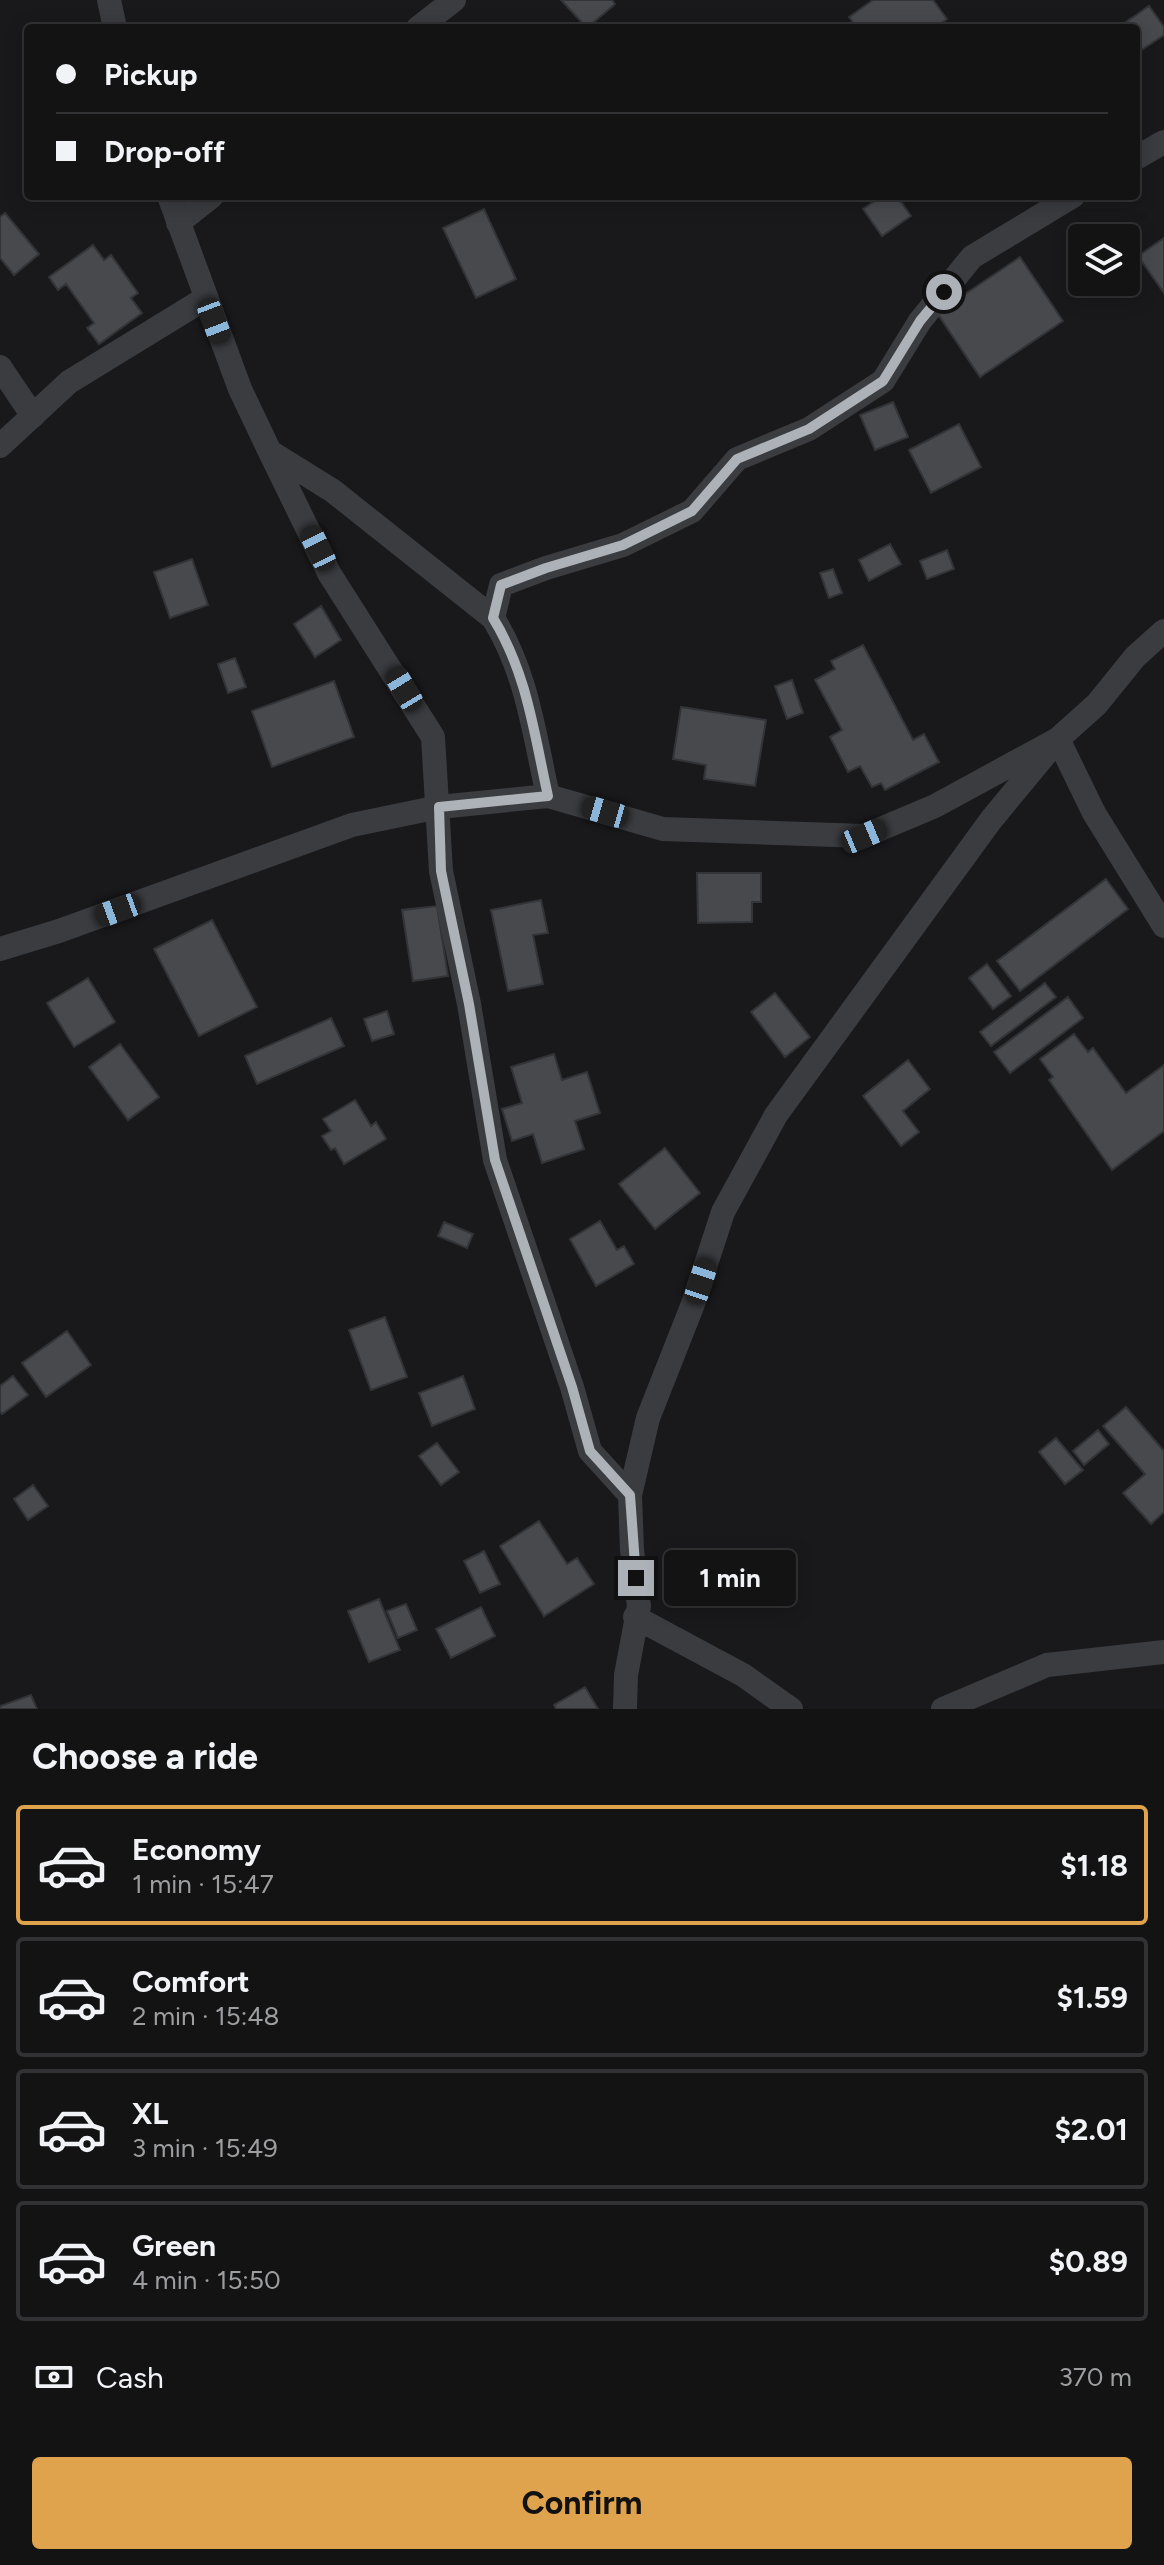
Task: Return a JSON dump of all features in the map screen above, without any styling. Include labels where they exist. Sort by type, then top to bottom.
[{"type":"street","points":[[109,0],[114,24]]},
{"type":"street","points":[[423,24],[454,0]]},
{"type":"street","points":[[1140,156],[1164,142]]},
{"type":"street","points":[[170,200],[240,389],[329,573],[433,737],[441,871],[466,990],[495,1160],[572,1387],[590,1451],[630,1495]]},
{"type":"street","points":[[178,223],[207,200]]},
{"type":"street","points":[[493,618],[501,585],[623,545],[692,511],[737,459],[809,429],[883,381],[920,321],[972,257],[1066,200]]},
{"type":"street","points":[[0,446],[69,382],[206,298]]},
{"type":"street","points":[[0,367],[33,416]]},
{"type":"street","points":[[270,452],[333,491],[493,618],[510,645],[521,675],[548,796]]},
{"type":"street","points":[[625,1709],[626,1675],[639,1606],[632,1550],[630,1495],[648,1418],[693,1304],[723,1212],[776,1115],[991,820],[1058,739],[1097,704],[1135,657],[1164,631]]},
{"type":"street","points":[[0,949],[59,931],[352,825],[439,807],[548,796],[663,829],[864,836],[935,806],[1058,739]]},
{"type":"street","points":[[1058,739],[1094,813],[1164,926]]},
{"type":"street","points":[[635,1617],[743,1675],[791,1709]]},
{"type":"street","points":[[943,1709],[1047,1665],[1164,1652]]},
{"type":"building","points":[[561,0],[612,0],[615,4],[592,24],[583,24]]},
{"type":"building","points":[[873,0],[933,0],[947,19],[940,24],[854,24],[849,17]]},
{"type":"building","points":[[1149,6],[1164,27],[1164,35],[1140,51],[1140,24],[1123,24]]},
{"type":"building","points":[[876,200],[900,200],[911,216],[882,236],[863,209]]},
{"type":"building","points":[[484,209],[516,279],[476,298],[443,228]]},
{"type":"building","points":[[5,213],[39,254],[14,275],[0,258],[0,217]]},
{"type":"building","points":[[1164,238],[1164,293],[1140,259],[1140,255]]},
{"type":"building","points":[[93,245],[104,260],[111,255],[138,293],[131,298],[142,313],[99,344],[87,328],[94,323],[66,284],[58,290],[49,277]]},
{"type":"building","points":[[1020,257],[1063,321],[980,377],[937,313]]},
{"type":"building","points":[[893,402],[908,437],[875,450],[860,415]]},
{"type":"building","points":[[959,424],[981,467],[931,493],[909,450]]},
{"type":"building","points":[[890,544],[901,564],[869,581],[859,560]]},
{"type":"building","points":[[947,550],[954,569],[927,579],[920,561]]},
{"type":"building","points":[[192,559],[208,605],[170,618],[154,572]]},
{"type":"building","points":[[833,569],[842,593],[829,598],[820,573]]},
{"type":"building","points":[[321,606],[341,640],[315,657],[294,624]]},
{"type":"building","points":[[863,645],[913,740],[924,734],[939,762],[885,790],[881,783],[872,787],[860,766],[848,772],[830,737],[842,730],[815,680],[835,669],[831,661]]},
{"type":"building","points":[[235,658],[246,687],[228,693],[218,664]]},
{"type":"building","points":[[792,680],[803,713],[787,719],[775,686]]},
{"type":"building","points":[[334,681],[354,737],[272,767],[252,711]]},
{"type":"building","points":[[681,707],[766,720],[755,786],[704,779],[706,765],[673,759]]},
{"type":"building","points":[[697,873],[761,873],[761,902],[752,902],[752,922],[698,923]]},
{"type":"building","points":[[1106,879],[1128,909],[1020,991],[997,961]]},
{"type":"building","points":[[541,900],[548,933],[533,935],[543,984],[508,991],[491,910]]},
{"type":"building","points":[[437,906],[448,976],[413,981],[402,910]]},
{"type":"building","points":[[212,920],[257,1007],[199,1036],[154,949]]},
{"type":"building","points":[[987,964],[1011,996],[993,1009],[969,978]]},
{"type":"building","points":[[88,978],[115,1022],[74,1047],[47,1003]]},
{"type":"building","points":[[1045,983],[1056,997],[991,1046],[980,1032]]},
{"type":"building","points":[[775,993],[810,1037],[785,1057],[751,1012]]},
{"type":"building","points":[[1068,997],[1083,1018],[1010,1073],[994,1052]]},
{"type":"building","points":[[387,1011],[394,1034],[372,1041],[364,1019]]},
{"type":"building","points":[[331,1018],[344,1046],[257,1084],[245,1056]]},
{"type":"building","points":[[1074,1034],[1088,1052],[1093,1048],[1126,1093],[1164,1065],[1164,1131],[1112,1170],[1049,1080],[1053,1077],[1040,1059]]},
{"type":"building","points":[[120,1044],[159,1097],[128,1120],[89,1067]]},
{"type":"building","points":[[554,1054],[562,1080],[587,1072],[600,1113],[575,1121],[584,1149],[542,1163],[533,1134],[512,1141],[502,1109],[522,1103],[511,1067]]},
{"type":"building","points":[[908,1060],[930,1089],[903,1111],[919,1132],[901,1146],[863,1096]]},
{"type":"building","points":[[355,1100],[371,1126],[376,1122],[386,1139],[344,1164],[335,1148],[331,1150],[322,1136],[331,1131],[323,1119]]},
{"type":"building","points":[[665,1148],[700,1193],[655,1229],[619,1184]]},
{"type":"building","points":[[600,1221],[617,1250],[624,1246],[634,1264],[596,1286],[570,1239]]},
{"type":"building","points":[[444,1222],[473,1234],[467,1248],[438,1236]]},
{"type":"building","points":[[385,1317],[407,1377],[371,1390],[349,1330]]},
{"type":"building","points":[[67,1331],[91,1365],[46,1397],[22,1363]]},
{"type":"building","points":[[13,1376],[28,1395],[2,1414],[0,1386]]},
{"type":"building","points":[[463,1376],[475,1409],[432,1426],[419,1393]]},
{"type":"building","points":[[1126,1407],[1164,1451],[1164,1512],[1151,1524],[1123,1493],[1145,1474],[1103,1426]]},
{"type":"building","points":[[1098,1430],[1109,1444],[1084,1465],[1073,1451]]},
{"type":"building","points":[[1056,1438],[1083,1470],[1065,1484],[1039,1452]]},
{"type":"building","points":[[437,1443],[459,1472],[441,1485],[419,1456]]},
{"type":"building","points":[[33,1485],[48,1506],[28,1520],[14,1499]]},
{"type":"building","points":[[539,1521],[567,1564],[577,1558],[594,1584],[544,1616],[500,1546]]},
{"type":"building","points":[[484,1551],[500,1584],[480,1593],[464,1561]]},
{"type":"building","points":[[379,1599],[400,1650],[369,1662],[348,1611]]},
{"type":"building","points":[[406,1604],[417,1630],[398,1638],[387,1611]]},
{"type":"building","points":[[481,1607],[495,1636],[451,1658],[436,1629]]},
{"type":"building","points":[[585,1687],[598,1709],[556,1709],[554,1705]]},
{"type":"building","points":[[31,1695],[37,1709],[0,1709],[0,1706]]},
{"type":"route","points":[[636,1578],[630,1495],[590,1451],[572,1387],[495,1160],[469,1004],[441,871],[439,807],[548,796],[521,675],[510,645],[493,618],[501,585],[623,545],[692,511],[737,459],[809,429],[883,381],[920,321],[944,292]]}]
